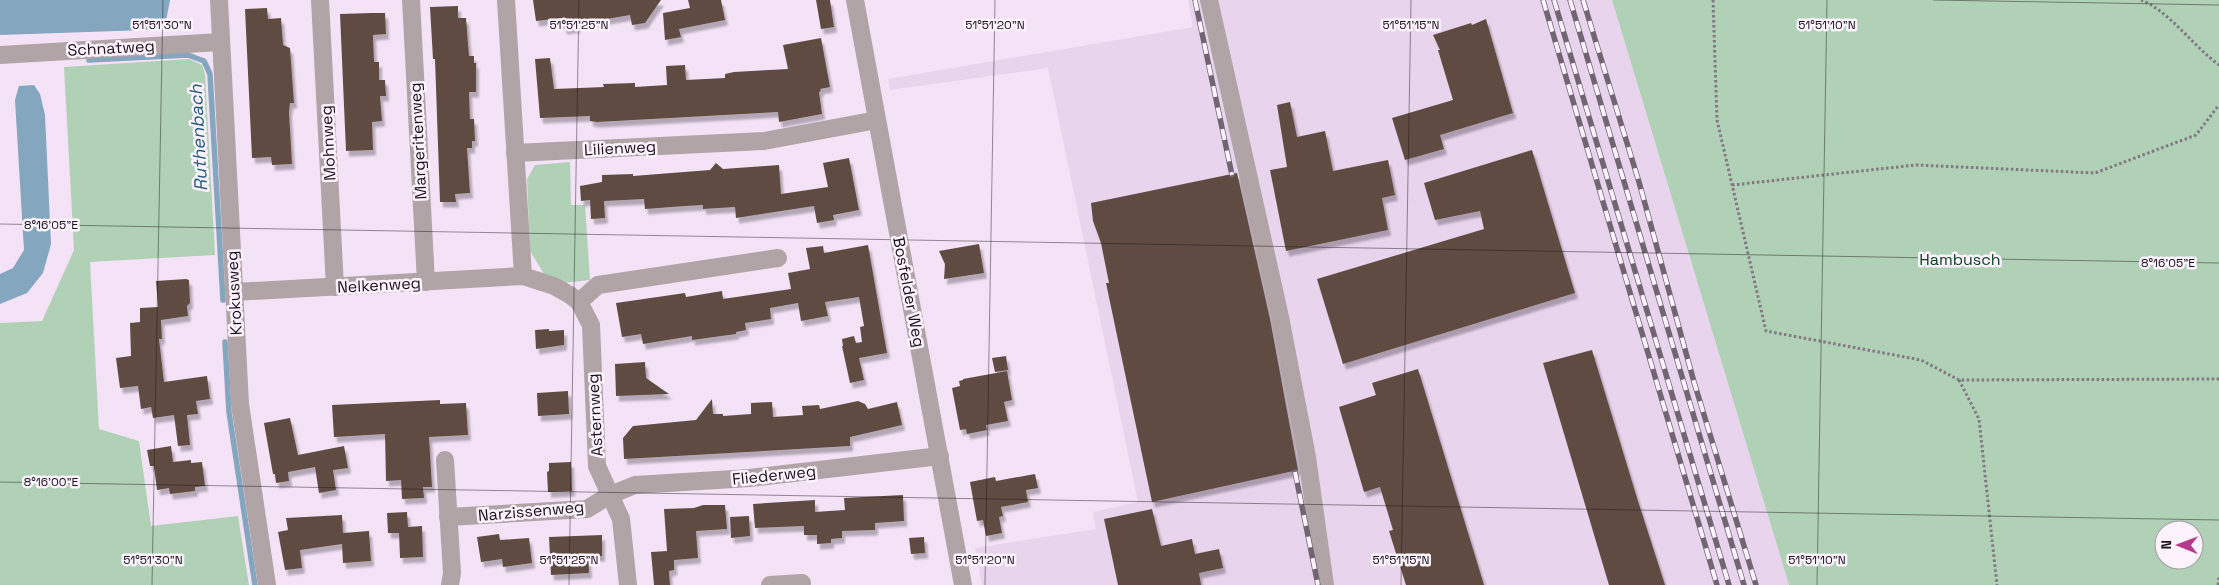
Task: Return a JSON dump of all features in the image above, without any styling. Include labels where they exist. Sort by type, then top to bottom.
[{"type":"street","name":"Krokusweg","points":[[219,0],[240,404],[267,585]]},
{"type":"street","name":"Mohnweg","points":[[320,0],[335,287]]},
{"type":"street","name":"Margeritenweg","points":[[410,0],[426,282]]},
{"type":"street","points":[[506,0],[523,276]]},
{"type":"street","name":"Bosfelder Weg","points":[[855,0],[963,585]]},
{"type":"street","points":[[1209,0],[1282,326],[1306,457],[1325,585]]},
{"type":"street","name":"Schnatweg","points":[[0,55],[221,42]]},
{"type":"street","name":"Lilienweg","points":[[515,153],[764,141],[877,120]]},
{"type":"street","points":[[579,302],[598,285],[778,258]]},
{"type":"street","name":"Nelkenweg","points":[[234,292],[523,276],[554,286],[579,302]]},
{"type":"street","name":"Asternweg","points":[[579,302],[591,325],[597,466],[621,519],[628,585]]},
{"type":"street","name":"Fliederweg","points":[[610,496],[634,485],[750,478],[940,456]]},
{"type":"street","points":[[445,460],[452,573],[450,585]]},
{"type":"street","name":"Narzissenweg","points":[[448,517],[587,509],[610,496]]},
{"type":"street","points":[[770,585],[802,583]]},
{"type":"path","points":[[1713,0],[1717,120],[1766,331],[1921,360],[1959,380],[2219,379]]},
{"type":"path","points":[[2141,0],[2153,4],[2203,53],[2219,65]]},
{"type":"path","points":[[1732,185],[1916,165],[2094,173],[2196,135],[2219,105]]},
{"type":"path","points":[[1959,380],[1979,419],[1997,585]]},
{"type":"path","points":[[2218,585],[2219,576]]},
{"type":"shaded area","points":[[1188,0],[1612,0],[1789,585],[982,585],[975,548],[1096,529],[1093,512],[1138,502],[1048,68],[890,90],[888,79],[1193,27]]},
{"type":"green space","name":"Hambusch","points":[[1612,0],[2219,0],[2219,585],[1789,585]]},
{"type":"green space","points":[[189,59],[202,65],[205,74],[215,255],[90,262],[99,429],[139,441],[151,526],[238,516],[249,585],[0,585],[0,323],[42,321],[74,250],[64,67]]},
{"type":"green space","points":[[570,162],[571,205],[585,205],[590,280],[563,283],[546,277],[530,251],[527,179],[535,165]]},
{"type":"water","points":[[0,0],[170,0],[166,21],[146,30],[0,35]]},
{"type":"water","points":[[34,85],[40,94],[45,115],[51,244],[43,273],[27,293],[0,304],[0,274],[13,268],[24,250],[15,100],[19,86]]},
{"type":"building","points":[[533,0],[661,0],[645,23],[632,25],[630,15],[578,24],[578,27],[564,29],[562,18],[536,21]]},
{"type":"building","points":[[688,0],[721,0],[725,20],[679,29],[681,37],[665,40],[663,13],[690,8]]},
{"type":"building","points":[[816,0],[830,0],[834,27],[821,29]]},
{"type":"building","points":[[458,6],[458,18],[466,18],[469,56],[474,56],[474,63],[476,63],[476,92],[469,92],[470,119],[474,119],[475,141],[472,141],[472,148],[467,148],[470,193],[455,194],[456,202],[440,202],[435,59],[433,59],[430,7]]},
{"type":"building","points":[[267,8],[268,19],[281,18],[283,45],[290,48],[294,103],[290,103],[289,112],[292,164],[272,165],[271,157],[252,158],[245,9]]},
{"type":"building","points":[[385,13],[386,34],[373,35],[374,62],[379,62],[379,80],[385,80],[386,96],[380,96],[382,121],[372,122],[373,150],[346,151],[340,14]]},
{"type":"building","points":[[1486,19],[1513,113],[1440,135],[1444,149],[1405,160],[1392,118],[1453,100],[1438,50],[1440,50],[1433,35],[1471,23],[1472,25]]},
{"type":"building","points":[[821,38],[830,87],[820,89],[821,91],[819,92],[822,114],[779,122],[778,112],[597,122],[590,121],[590,116],[540,118],[535,59],[550,58],[554,89],[604,87],[603,84],[635,83],[635,87],[667,85],[666,66],[685,65],[686,80],[725,78],[725,74],[734,72],[788,69],[783,45]]},
{"type":"building","points":[[1290,102],[1297,137],[1325,131],[1333,171],[1388,160],[1395,195],[1382,198],[1388,230],[1286,251],[1270,170],[1287,167],[1277,105]]},
{"type":"building","points":[[1532,150],[1575,293],[1343,364],[1317,279],[1484,229],[1480,211],[1435,220],[1424,183]]},
{"type":"building","points":[[849,158],[859,210],[833,215],[834,220],[817,223],[814,206],[736,218],[735,207],[703,209],[703,205],[645,209],[644,199],[604,201],[605,218],[591,219],[590,200],[581,201],[580,186],[602,182],[602,175],[633,174],[633,176],[710,170],[716,163],[723,169],[779,165],[781,194],[828,187],[823,163]]},
{"type":"building","points":[[1237,173],[1270,319],[1298,470],[1152,502],[1106,283],[1109,283],[1101,243],[1093,221],[1091,203]]},
{"type":"building","points":[[979,244],[984,273],[944,279],[945,264],[939,251]]},
{"type":"building","points":[[868,245],[887,353],[859,358],[864,380],[850,383],[842,346],[842,339],[854,336],[856,343],[862,342],[860,327],[864,326],[859,297],[825,302],[828,316],[801,321],[798,303],[770,308],[771,319],[745,323],[746,330],[736,332],[736,334],[692,340],[692,336],[643,344],[641,334],[622,337],[616,303],[685,293],[686,297],[722,291],[723,299],[791,289],[788,273],[810,269],[806,248],[823,246],[824,253]]},
{"type":"building","points":[[189,280],[190,303],[187,306],[188,316],[161,320],[162,339],[159,339],[164,382],[207,376],[210,399],[196,401],[198,414],[187,415],[190,445],[178,446],[174,415],[153,418],[151,407],[141,409],[138,386],[120,388],[116,358],[131,356],[130,323],[140,322],[140,308],[158,307],[156,281]]},
{"type":"building","points":[[549,329],[549,331],[564,330],[564,345],[536,349],[535,330]]},
{"type":"building","points":[[1592,350],[1665,585],[1609,585],[1543,363]]},
{"type":"building","points":[[1006,356],[1008,370],[995,372],[992,358]]},
{"type":"building","points":[[645,362],[646,378],[669,394],[616,396],[615,364]]},
{"type":"building","points":[[1418,369],[1484,585],[1406,585],[1389,531],[1393,530],[1380,487],[1364,492],[1339,407],[1376,395],[1372,383]]},
{"type":"building","points":[[1007,371],[1012,400],[1004,402],[1008,421],[986,425],[987,430],[967,434],[966,429],[960,430],[952,388],[960,386],[959,381],[963,379]]},
{"type":"building","points":[[568,391],[569,414],[538,416],[537,393]]},
{"type":"building","points":[[712,399],[713,414],[723,414],[723,416],[751,414],[751,403],[772,402],[773,417],[803,415],[802,406],[819,405],[820,409],[858,401],[865,404],[868,409],[897,402],[902,425],[850,437],[850,446],[624,459],[623,438],[633,426],[696,420]]},
{"type":"building","points":[[440,400],[440,404],[466,403],[468,435],[429,437],[432,487],[423,487],[424,498],[402,499],[401,480],[386,481],[385,434],[334,437],[332,405]]},
{"type":"building","points":[[290,418],[298,455],[344,446],[348,468],[333,470],[336,490],[319,493],[315,467],[288,472],[289,481],[276,483],[264,423]]},
{"type":"building","points":[[171,446],[173,462],[191,460],[191,463],[202,462],[205,486],[195,487],[195,491],[170,494],[169,488],[157,490],[154,466],[150,466],[147,450]]},
{"type":"building","points":[[571,462],[572,491],[548,492],[547,472],[549,471],[549,463]]},
{"type":"building","points":[[1035,474],[1038,488],[1026,490],[1028,502],[1001,507],[1003,516],[999,517],[1002,533],[986,536],[983,520],[977,521],[970,482],[995,477],[996,481]]},
{"type":"building","points":[[903,495],[904,521],[875,523],[875,530],[842,531],[842,538],[831,539],[831,543],[817,544],[817,535],[804,535],[804,526],[755,528],[753,504],[815,500],[815,512],[845,510],[844,498]]},
{"type":"building","points":[[703,505],[725,505],[727,529],[696,531],[698,558],[674,560],[674,570],[669,571],[670,585],[654,585],[651,552],[667,551],[664,509],[694,508]]},
{"type":"building","points":[[1152,509],[1161,546],[1192,539],[1195,554],[1219,549],[1223,568],[1199,573],[1201,585],[1118,585],[1104,519]]},
{"type":"building","points":[[407,512],[408,527],[422,526],[423,557],[400,558],[399,533],[388,533],[387,513]]},
{"type":"building","points":[[342,515],[343,533],[369,531],[371,561],[343,563],[342,544],[300,550],[302,568],[285,570],[278,532],[288,530],[286,518]]},
{"type":"building","points":[[749,516],[750,536],[731,538],[730,517]]},
{"type":"building","points":[[499,534],[500,540],[529,538],[532,563],[503,567],[502,559],[481,562],[477,537]]},
{"type":"building","points":[[602,535],[602,556],[588,556],[589,573],[551,575],[549,537]]},
{"type":"building","points":[[924,537],[925,553],[911,554],[909,538]]},
{"type":"waterway","name":"Ruthenbach","points":[[89,60],[188,55],[204,61],[210,74],[223,300]]},
{"type":"waterway","name":"Ruthenbach","points":[[225,342],[229,412],[255,585]]},
{"type":"railway","points":[[1195,0],[1232,175]]},
{"type":"railway","points":[[1543,0],[1717,585]]},
{"type":"railway","points":[[1554,0],[1729,585]]},
{"type":"railway","points":[[1570,0],[1744,585]]},
{"type":"railway","points":[[1583,0],[1639,182],[1694,382],[1756,585]]},
{"type":"railway","points":[[1295,472],[1318,585]]}]
